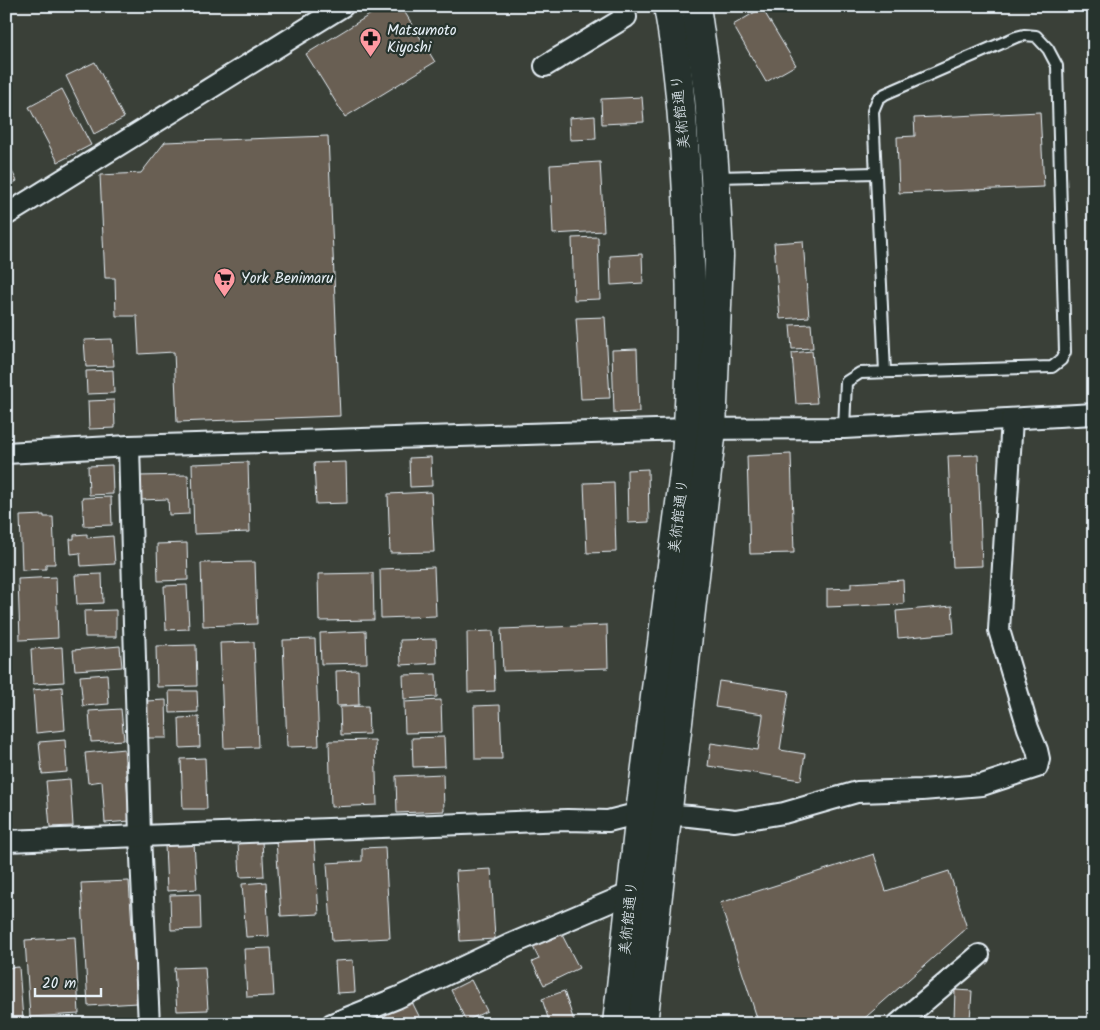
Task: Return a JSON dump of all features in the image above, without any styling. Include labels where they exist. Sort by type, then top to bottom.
[{"type":"street","points":[[6,215],[343,6]]},
{"type":"street","points":[[545,66],[626,17],[621,6]]},
{"type":"street","name":"美術館通り","points":[[617,1024],[640,813],[686,457],[700,429],[683,130],[668,6]]},
{"type":"street","name":"美術館通り","points":[[643,1024],[668,814],[700,429],[719,256],[709,98],[696,6]]},
{"type":"street","points":[[6,453],[128,446],[700,429],[844,428],[1094,414]]},
{"type":"street","points":[[6,841],[608,820],[640,813],[668,814],[735,822],[784,813],[857,792],[922,790],[982,785],[1037,767],[1039,759],[1037,750],[1028,728],[999,630],[1012,418]]},
{"type":"street","points":[[128,446],[140,836],[149,1024]]},
{"type":"street","points":[[332,1024],[370,1017],[397,998],[509,945],[631,893]]},
{"type":"street","points":[[900,1023],[979,955]]},
{"type":"lane","points":[[844,428],[846,382],[860,372],[885,372],[1052,367],[1061,360],[1065,352],[1057,66],[1048,49],[1036,36],[1024,35],[1016,37],[878,99],[873,112],[885,372]]},
{"type":"lane","points":[[715,177],[876,173]]},
{"type":"building","name":"Matsumoto Kiyoshi","points":[[384,6],[401,6],[435,62],[345,117],[306,54]]},
{"type":"building","points":[[762,8],[796,65],[766,82],[733,25]]},
{"type":"building","points":[[95,62],[124,118],[94,134],[66,76]]},
{"type":"building","points":[[62,89],[91,145],[58,162],[29,107]]},
{"type":"building","points":[[642,97],[644,122],[602,124],[601,99]]},
{"type":"building","points":[[1040,112],[1044,187],[899,193],[897,137],[915,136],[914,118]]},
{"type":"building","points":[[595,116],[596,139],[570,140],[569,118]]},
{"type":"building","name":"York Benimaru","points":[[328,136],[340,416],[177,422],[174,352],[139,354],[137,316],[116,316],[115,278],[105,278],[100,175],[141,173],[165,142]]},
{"type":"building","points":[[6,160],[17,181],[6,187]]},
{"type":"building","points":[[600,162],[604,231],[553,234],[550,165]]},
{"type":"building","points":[[598,237],[600,299],[574,300],[572,238]]},
{"type":"building","points":[[803,241],[809,317],[780,319],[774,243]]},
{"type":"building","points":[[642,254],[643,283],[611,285],[610,256]]},
{"type":"building","points":[[605,317],[610,398],[581,399],[576,318]]},
{"type":"building","points":[[811,324],[813,348],[792,349],[790,325]]},
{"type":"building","points":[[112,339],[114,366],[86,367],[84,340]]},
{"type":"building","points":[[637,349],[639,412],[614,413],[612,350]]},
{"type":"building","points":[[812,351],[817,403],[796,404],[792,353]]},
{"type":"building","points":[[113,370],[114,393],[87,394],[86,371]]},
{"type":"building","points":[[114,400],[115,428],[89,429],[88,401]]},
{"type":"building","points":[[791,454],[794,553],[750,554],[747,456]]},
{"type":"building","points":[[978,455],[982,566],[953,567],[948,456]]},
{"type":"building","points":[[431,457],[432,486],[410,487],[409,458]]},
{"type":"building","points":[[248,462],[250,532],[194,534],[192,464]]},
{"type":"building","points":[[346,462],[347,503],[316,504],[314,463]]},
{"type":"building","points":[[112,465],[113,494],[89,495],[88,466]]},
{"type":"building","points":[[648,469],[649,522],[628,523],[627,470]]},
{"type":"building","points":[[188,475],[189,514],[169,515],[168,499],[139,500],[138,476]]},
{"type":"building","points":[[614,482],[616,552],[587,553],[584,483]]},
{"type":"building","points":[[431,492],[434,552],[390,553],[388,494]]},
{"type":"building","points":[[111,497],[112,525],[84,526],[82,498]]},
{"type":"building","points":[[44,515],[44,517],[53,517],[55,564],[46,564],[46,569],[22,570],[20,516]]},
{"type":"building","points":[[87,534],[87,538],[113,536],[115,564],[81,566],[80,553],[71,554],[70,539],[74,539],[74,535]]},
{"type":"building","points":[[187,543],[188,580],[158,581],[157,544]]},
{"type":"building","points":[[255,562],[257,624],[203,626],[201,563]]},
{"type":"building","points":[[434,567],[436,616],[381,618],[380,569]]},
{"type":"building","points":[[373,573],[374,620],[319,621],[318,574]]},
{"type":"building","points":[[102,574],[103,603],[77,604],[75,575]]},
{"type":"building","points":[[56,577],[58,638],[20,640],[18,579]]},
{"type":"building","points":[[903,580],[904,604],[827,607],[827,589],[851,588],[851,583]]},
{"type":"building","points":[[187,585],[189,629],[166,630],[164,586]]},
{"type":"building","points":[[952,606],[954,633],[898,638],[896,611]]},
{"type":"building","points":[[116,610],[116,637],[85,637],[84,611]]},
{"type":"building","points":[[607,625],[608,668],[503,671],[501,629]]},
{"type":"building","points":[[366,631],[367,663],[321,664],[320,633]]},
{"type":"building","points":[[493,631],[495,691],[468,692],[467,632]]},
{"type":"building","points":[[315,639],[319,746],[287,747],[283,640]]},
{"type":"building","points":[[436,639],[437,663],[401,665],[400,640]]},
{"type":"building","points":[[254,642],[258,747],[224,748],[220,643]]},
{"type":"building","points":[[196,645],[197,686],[157,687],[156,646]]},
{"type":"building","points":[[120,646],[122,667],[75,670],[73,650]]},
{"type":"building","points":[[62,647],[64,682],[33,684],[31,649]]},
{"type":"building","points":[[358,670],[359,705],[337,706],[336,671]]},
{"type":"building","points":[[107,674],[109,704],[83,706],[80,676]]},
{"type":"building","points":[[436,674],[437,697],[404,699],[403,675]]},
{"type":"building","points":[[719,681],[789,691],[780,750],[805,754],[801,780],[708,766],[711,743],[758,750],[763,716],[763,714],[715,707]]},
{"type":"building","points":[[62,687],[65,730],[36,733],[33,690]]},
{"type":"building","points":[[169,691],[197,691],[198,712],[170,713]]},
{"type":"building","points":[[166,700],[167,738],[147,738],[146,701]]},
{"type":"building","points":[[441,700],[442,732],[405,733],[404,702]]},
{"type":"building","points":[[500,705],[502,759],[475,759],[474,706]]},
{"type":"building","points":[[368,706],[369,734],[341,735],[340,707]]},
{"type":"building","points":[[121,709],[124,740],[91,742],[89,711]]},
{"type":"building","points":[[199,717],[200,747],[180,748],[179,718]]},
{"type":"building","points":[[444,737],[445,766],[413,767],[412,738]]},
{"type":"building","points":[[65,740],[67,772],[42,774],[39,742]]},
{"type":"building","points":[[375,740],[377,805],[331,807],[329,741]]},
{"type":"building","points":[[124,749],[130,821],[105,823],[102,781],[88,783],[85,753]]},
{"type":"building","points":[[205,758],[207,809],[183,809],[181,759]]},
{"type":"building","points":[[443,774],[444,811],[397,813],[396,776]]},
{"type":"building","points":[[70,779],[73,826],[50,827],[46,781]]},
{"type":"building","points":[[314,838],[319,914],[281,916],[276,840]]},
{"type":"building","points":[[262,841],[264,876],[240,877],[238,842]]},
{"type":"building","points":[[194,843],[197,889],[167,891],[165,845]]},
{"type":"building","points":[[385,847],[390,938],[332,941],[327,863],[362,861],[362,848]]},
{"type":"building","points":[[874,854],[886,891],[949,871],[967,928],[858,1024],[759,1024],[720,903]]},
{"type":"building","points":[[491,869],[495,939],[460,941],[456,871]]},
{"type":"building","points":[[129,881],[137,1003],[88,1006],[81,883]]},
{"type":"building","points":[[266,882],[269,936],[246,937],[242,884]]},
{"type":"building","points":[[200,894],[201,929],[171,930],[170,895]]},
{"type":"building","points":[[560,931],[579,968],[544,985],[532,962],[539,959],[532,945]]},
{"type":"building","points":[[75,937],[79,1014],[30,1017],[25,940]]},
{"type":"building","points":[[271,948],[274,996],[247,997],[244,949]]},
{"type":"building","points":[[353,960],[355,992],[337,993],[335,961]]},
{"type":"building","points":[[19,967],[23,1020],[6,1021],[6,968]]},
{"type":"building","points":[[205,967],[208,1010],[177,1011],[174,968]]},
{"type":"building","points":[[471,980],[487,1011],[466,1021],[451,990]]},
{"type":"building","points":[[955,990],[972,991],[970,1020],[954,1019]]},
{"type":"building","points":[[564,991],[575,1024],[550,1024],[542,999]]},
{"type":"building","points":[[411,1000],[423,1024],[390,1024],[384,1013]]},
{"type":"place","name":"Matsumoto Kiyoshi","points":[[371,58]]},
{"type":"place","name":"York Benimaru","points":[[225,297]]}]
